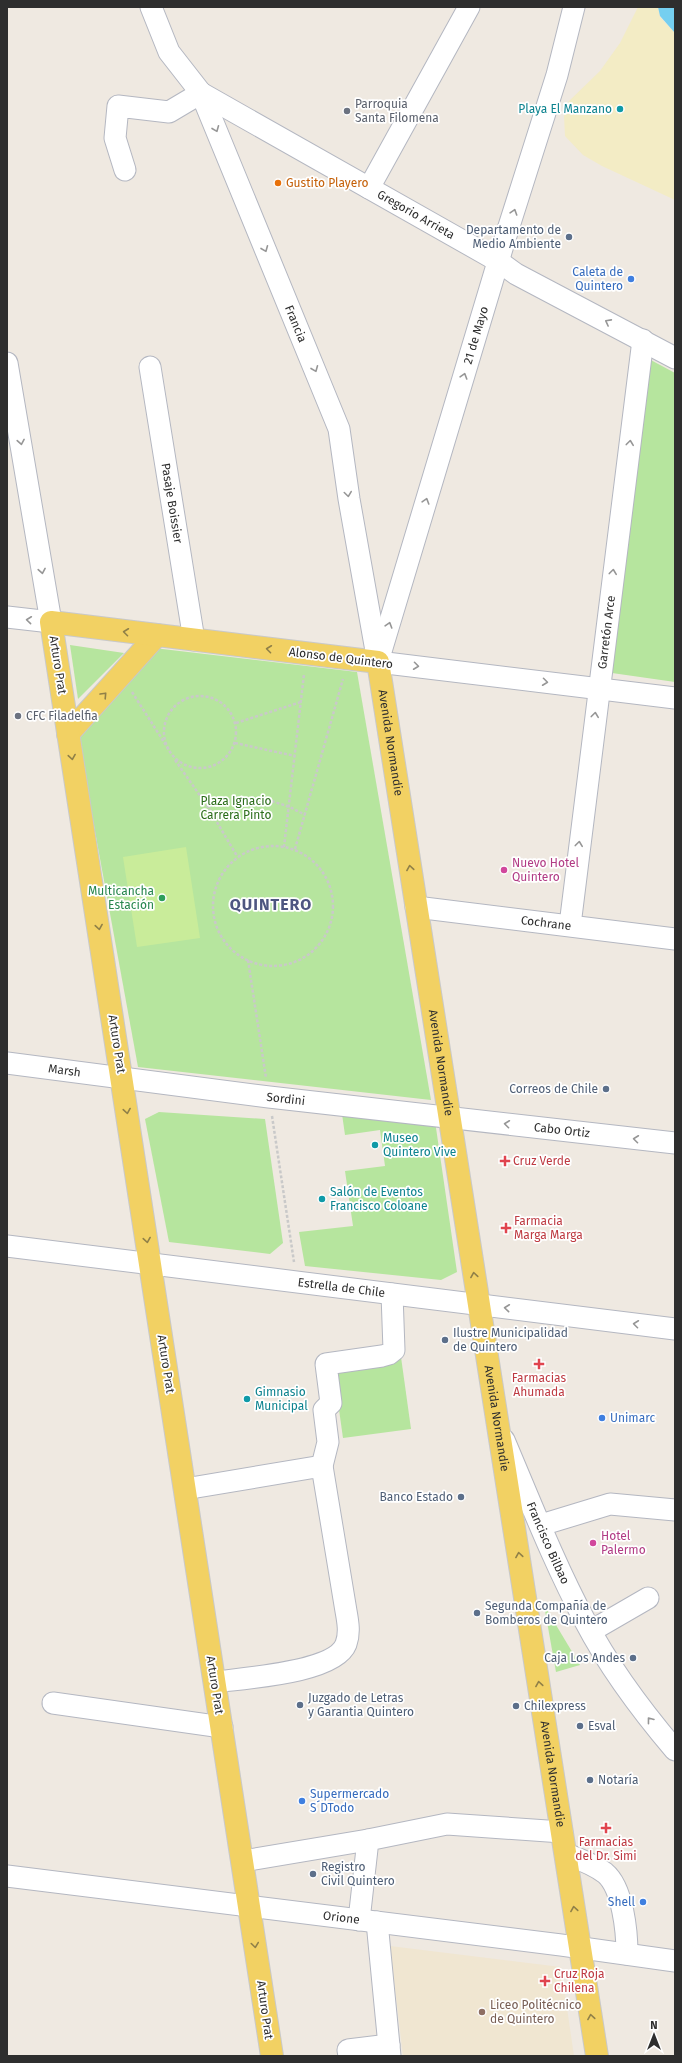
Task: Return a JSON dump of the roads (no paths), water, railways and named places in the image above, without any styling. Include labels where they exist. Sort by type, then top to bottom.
[{"type":"main road","name":"Alonso de Quintero","points":[[51,622],[378,662]]},
{"type":"main road","name":"Arturo Prat","points":[[51,622],[272,2056]]},
{"type":"main road","points":[[68,734],[122,677],[157,635]]},
{"type":"main road","name":"Avenida Normandie","points":[[378,662],[597,2056]]},
{"type":"street","name":"Francia","points":[[151,7],[169,52],[201,93],[339,429],[349,499],[378,662]]},
{"type":"street","points":[[369,188],[469,7]]},
{"type":"street","name":"21 de Mayo","points":[[378,662],[498,261],[557,75],[574,7]]},
{"type":"street","points":[[125,170],[115,138],[118,106],[168,112],[201,93]]},
{"type":"street","name":"Gregorio Arrieta","points":[[201,93],[498,261],[516,274],[675,358]]},
{"type":"street","name":"Garretón Arce","points":[[570,925],[598,688],[643,340]]},
{"type":"street","name":"Arturo Prat","points":[[7,363],[11,414],[51,622]]},
{"type":"street","name":"Pasaje Boissier","points":[[150,367],[194,640]]},
{"type":"street","name":"Alonso de Quintero","points":[[7,617],[51,622]]},
{"type":"street","name":"Alonso de Quintero","points":[[378,662],[675,698]]},
{"type":"street","name":"Cochrane","points":[[416,907],[675,939]]},
{"type":"street","name":"Marsh","points":[[7,1063],[122,1077]]},
{"type":"street","name":"Sordini","points":[[122,1077],[269,1097],[450,1117]]},
{"type":"street","name":"Cabo Ortiz","points":[[450,1117],[675,1143]]},
{"type":"street","name":"Estrella de Chile","points":[[7,1246],[479,1306],[675,1329]]},
{"type":"street","points":[[215,1682],[303,1669],[323,1663],[338,1655],[346,1645],[349,1631],[322,1466],[328,1442],[324,1410],[330,1403],[326,1364],[382,1356],[389,1354],[394,1350],[392,1294]]},
{"type":"street","name":"Francisco Bilbao","points":[[499,1428],[569,1590],[591,1631],[639,1706],[675,1750]]},
{"type":"street","points":[[185,1489],[322,1466]]},
{"type":"street","points":[[541,1526],[610,1504],[675,1510]]},
{"type":"street","points":[[591,1631],[648,1598]]},
{"type":"street","name":"Arturo Prat","points":[[53,1702],[222,1726]]},
{"type":"street","points":[[243,1861],[368,1840],[447,1824],[562,1832]]},
{"type":"street","points":[[349,2056],[348,2050],[390,2050],[368,1921],[368,1840]]},
{"type":"street","points":[[566,1854],[589,1863],[606,1874],[623,1909],[627,1954]]},
{"type":"street","name":"Orione","points":[[7,1876],[580,1947],[675,1961]]},
{"type":"water","points":[[658,7],[675,7],[675,33],[660,16]]},
{"type":"place","name":"Playa El Manzano","points":[[620,109]]},
{"type":"place","name":"Parroquia Santa Filomena","points":[[347,111]]},
{"type":"place","name":"Gustito Playero","points":[[278,183]]},
{"type":"place","name":"Departamento de Medio Ambiente","points":[[569,237]]},
{"type":"place","name":"Caleta de Quintero","points":[[631,279]]},
{"type":"place","name":"CFC Filadelfia","points":[[18,716]]},
{"type":"place","name":"Nuevo Hotel Quintero","points":[[504,870]]},
{"type":"place","name":"Multicancha Estación","points":[[162,898]]},
{"type":"place","name":"Correos de Chile","points":[[606,1089]]},
{"type":"place","name":"Museo Quintero Vive","points":[[375,1145]]},
{"type":"place","name":"Cruz Verde","points":[[505,1161]]},
{"type":"place","name":"Salón de Eventos Francisco Coloane","points":[[322,1199]]},
{"type":"place","name":"Farmacia Marga Marga","points":[[506,1228]]},
{"type":"place","name":"Ilustre Municipalidad de Quintero","points":[[445,1340]]},
{"type":"place","name":"Farmacias Ahumada","points":[[539,1364]]},
{"type":"place","name":"Gimnasio Municipal","points":[[247,1399]]},
{"type":"place","name":"Unimarc","points":[[602,1418]]},
{"type":"place","name":"Banco Estado","points":[[461,1497]]},
{"type":"place","name":"Hotel Palermo","points":[[593,1543]]},
{"type":"place","name":"Segunda Compañía de Bomberos de Quintero","points":[[477,1613]]},
{"type":"place","name":"Caja Los Andes","points":[[633,1658]]},
{"type":"place","name":"Juzgado de Letras y Garantia Quintero","points":[[300,1705]]},
{"type":"place","name":"Chilexpress","points":[[516,1706]]},
{"type":"place","name":"Esval","points":[[580,1726]]},
{"type":"place","name":"Notaría","points":[[590,1780]]},
{"type":"place","name":"Supermercado S´DTodo","points":[[302,1801]]},
{"type":"place","name":"Farmacias del Dr. Simi","points":[[606,1828]]},
{"type":"place","name":"Registro Civil Quintero","points":[[313,1874]]},
{"type":"place","name":"Shell","points":[[643,1902]]},
{"type":"place","name":"Cruz Roja Chilena","points":[[545,1981]]},
{"type":"place","name":"Liceo Politécnico de Quintero","points":[[482,2012]]},
{"type":"district","name":"QUINTERO","points":[[271,904]]},
{"type":"park label","name":"Plaza Ignacio Carrera Pinto","points":[[236,808]]}]
